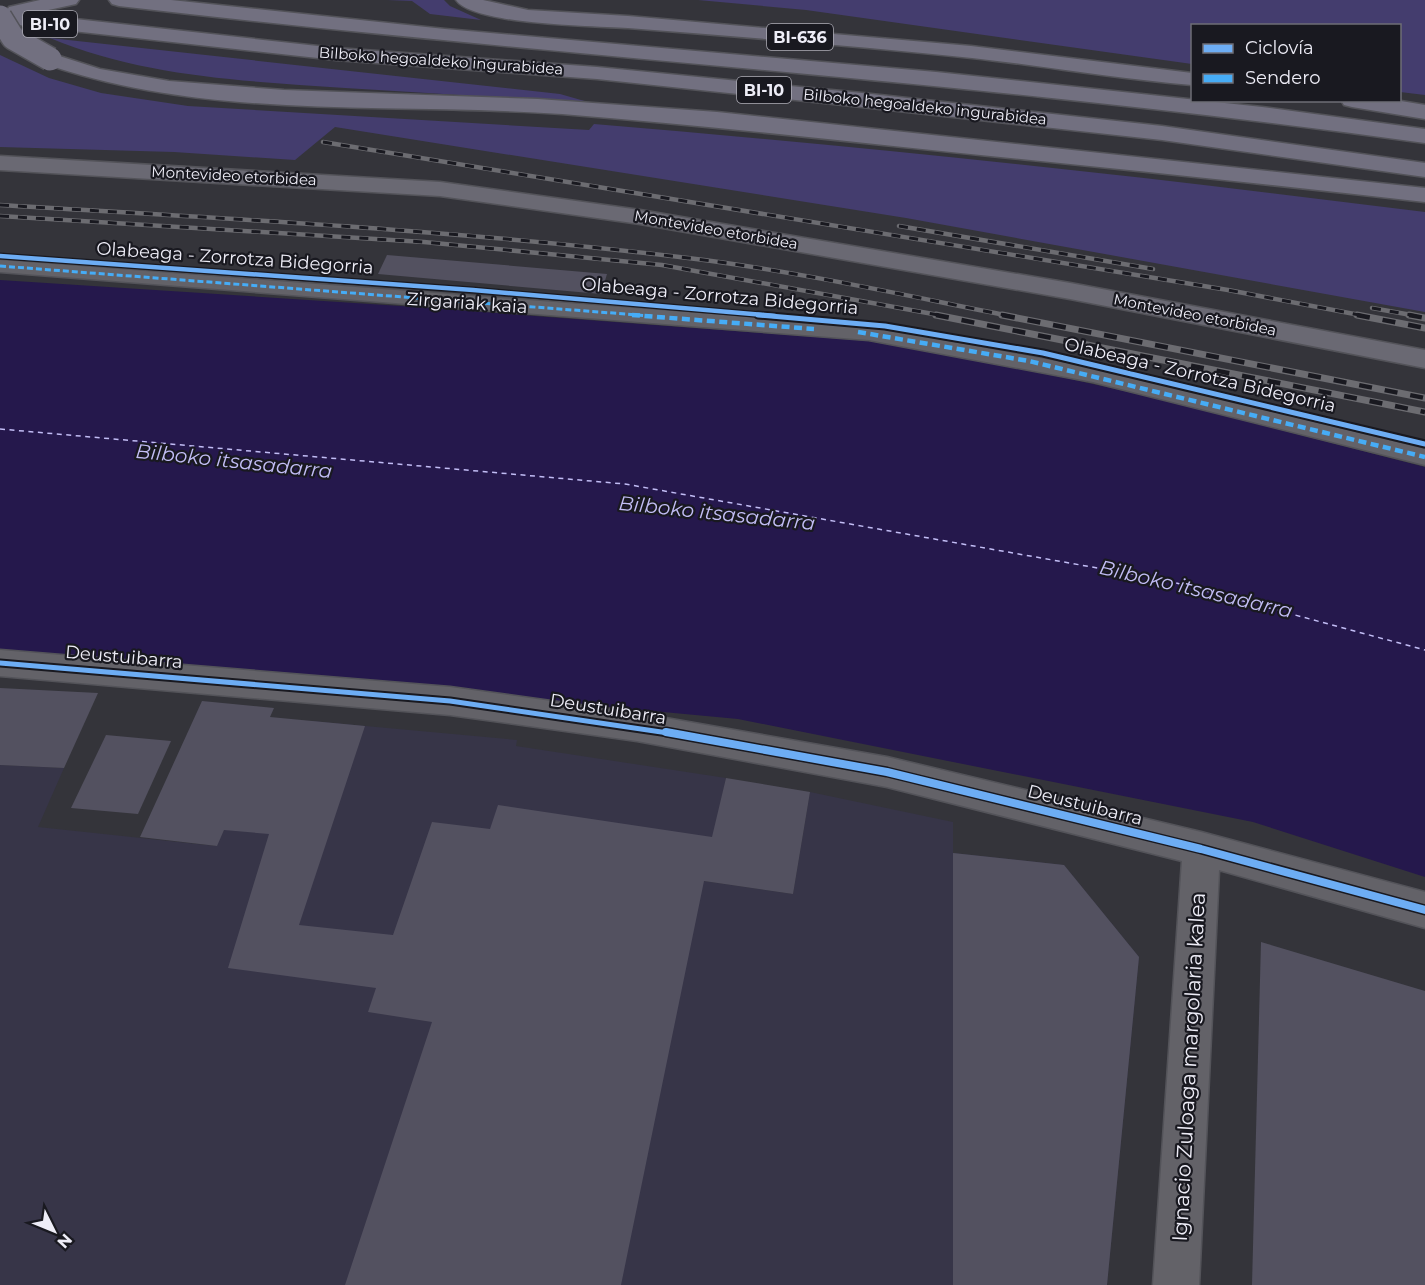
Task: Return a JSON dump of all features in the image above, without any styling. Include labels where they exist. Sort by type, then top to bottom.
[{"type":"highway","points":[[69,0],[0,16],[8,33],[24,46],[50,59],[96,75],[169,88],[284,97],[538,106],[717,119],[903,141],[1173,166],[1425,195]]},
{"type":"highway","name":"Bilboko hegoaldeko ingurabidea","points":[[119,0],[350,26],[1000,84],[1425,136]]},
{"type":"highway","name":"BI-636","points":[[466,0],[484,8],[528,16],[628,21],[971,52],[1191,79]]},
{"type":"highway","name":"Bilboko hegoaldeko ingurabidea","points":[[0,16],[101,30],[336,54],[597,73],[862,99],[1162,133],[1425,170]]},
{"type":"highway","points":[[1364,102],[1425,112]]},
{"type":"main road","name":"Montevideo etorbidea","points":[[0,164],[209,174],[464,192],[709,229],[1070,291],[1425,358]]},
{"type":"street","name":"Zirgariak kaia","points":[[0,266],[869,333],[1029,361],[1093,375],[1425,457]]},
{"type":"street","name":"Deustuibarra","points":[[0,663],[450,700],[637,727],[887,772],[1201,849],[1425,910]]},
{"type":"street","name":"Ignacio Zuloaga margolaria kalea","points":[[1176,1285],[1201,849]]},
{"type":"shaded area","points":[[387,0],[444,0],[450,6],[481,20],[430,14],[412,1]]},
{"type":"shaded area","points":[[698,0],[1425,0],[1425,95],[1401,92],[1401,24],[1191,24],[1191,64],[806,10]]},
{"type":"shaded area","points":[[50,38],[560,94],[595,104],[270,83],[195,75],[121,61]]},
{"type":"shaded area","points":[[0,55],[49,78],[101,93],[188,106],[589,130],[594,124],[1010,164],[1425,212],[1425,312],[906,218],[335,127],[295,160],[174,152],[0,147]]},
{"type":"shaded area","points":[[311,721],[517,740],[516,746],[726,778],[704,881],[793,894],[810,792],[953,822],[953,853],[1064,865],[1139,957],[1107,1285],[0,1285],[0,765],[64,768],[38,827],[216,846],[224,830]]},
{"type":"water","name":"Bilboko itsasadarra","points":[[0,280],[416,307],[868,341],[1026,369],[1168,401],[1425,467],[1425,877],[1253,822],[738,719],[0,650]]},
{"type":"building","points":[[387,255],[607,274],[601,294],[378,274]]},
{"type":"building","points":[[0,688],[98,693],[64,768],[0,765]]},
{"type":"building","points":[[202,701],[274,708],[270,717],[365,726],[299,925],[393,935],[432,822],[490,829],[498,805],[712,837],[726,778],[810,792],[793,894],[704,881],[621,1285],[345,1285],[432,1022],[368,1012],[376,988],[228,968],[269,834],[224,830],[217,846],[140,837]]},
{"type":"building","points":[[106,735],[171,741],[138,814],[71,808]]},
{"type":"building","points":[[953,853],[1064,865],[1139,957],[1107,1285],[953,1285]]},
{"type":"building","points":[[1261,942],[1425,991],[1425,1285],[1252,1285]]},
{"type":"ferry route","points":[[0,429],[625,484],[1165,580],[1425,650]]},
{"type":"railway","points":[[323,142],[1228,290],[1365,316]]},
{"type":"railway","points":[[0,205],[344,226],[602,248],[769,270],[1010,316]]},
{"type":"railway","points":[[0,216],[424,242],[662,265],[944,316]]},
{"type":"railway","points":[[899,226],[1153,269]]},
{"type":"railway","points":[[1372,308],[1417,316]]},
{"type":"railway","points":[[936,315],[1425,412]]},
{"type":"railway","points":[[1002,315],[1425,398]]},
{"type":"railway","points":[[1357,315],[1425,328]]},
{"type":"railway","points":[[1409,315],[1425,318]]},
{"type":"marked path","points":[[0,266],[814,329]]},
{"type":"marked path","points":[[858,332],[1029,361],[1425,457]]},
{"type":"cycle path","name":"Olabeaga - Zorrotza Bidegorria","points":[[0,256],[473,290],[885,326],[1043,353],[1425,444]]},
{"type":"cycle path","points":[[0,663],[450,701],[637,727],[887,772],[1201,849],[1425,910]]}]
